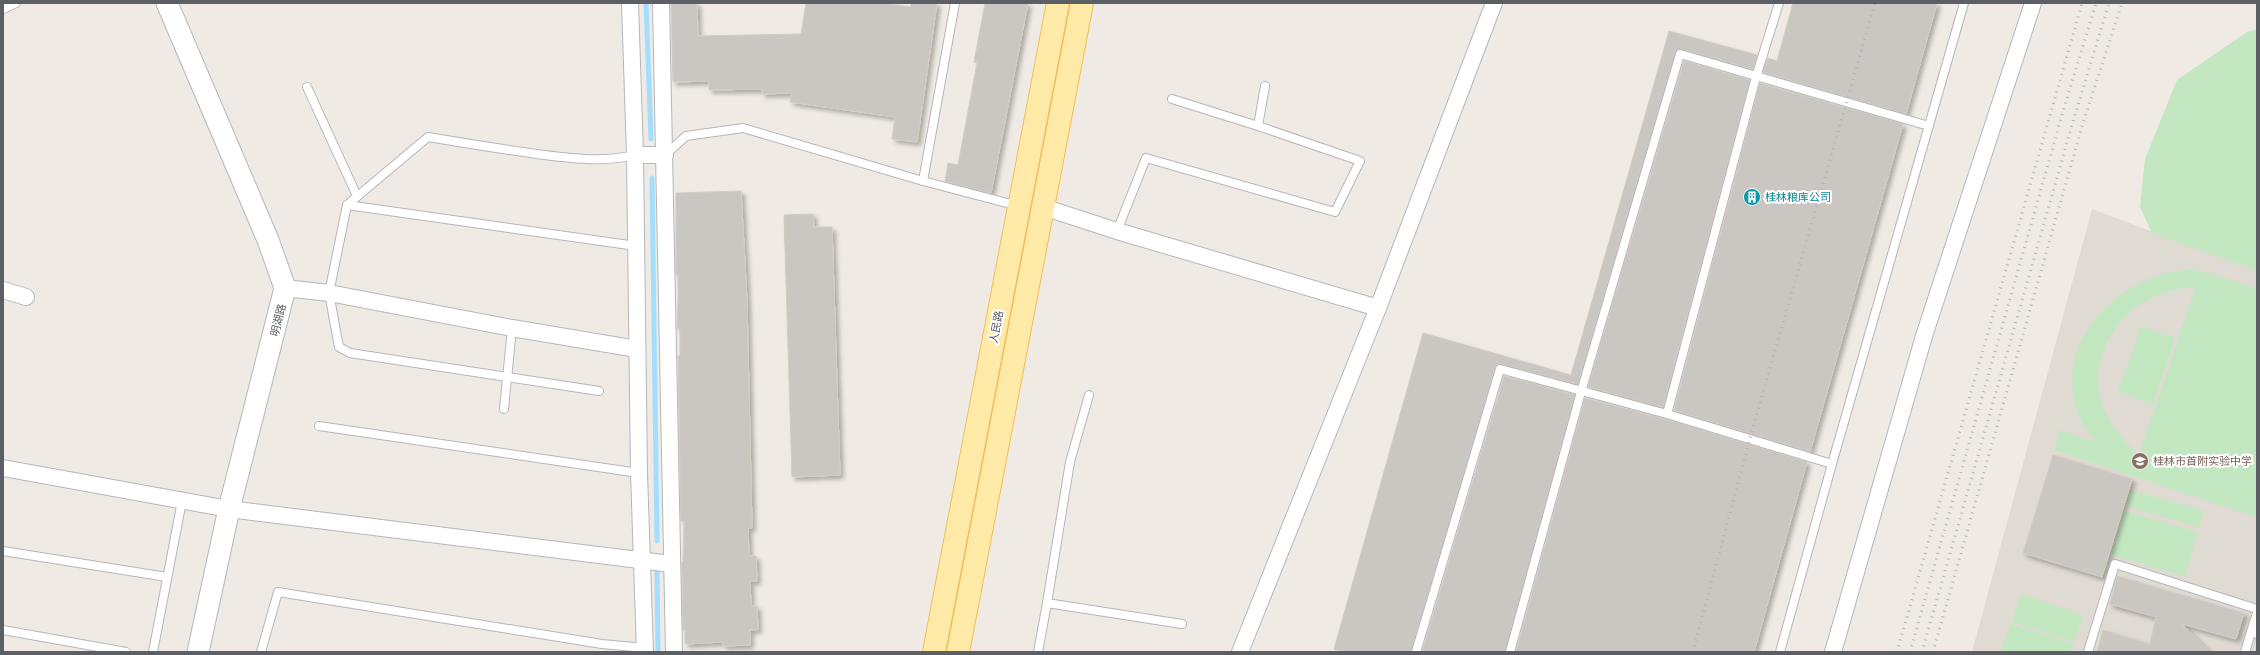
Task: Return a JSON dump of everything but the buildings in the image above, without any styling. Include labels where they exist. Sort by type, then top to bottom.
[{"type":"main road","name":"人民路","points":[[934,652],[1058,3]]},
{"type":"main road","points":[[958,652],[1082,3]]},
{"type":"street","name":"明湖路","points":[[167,3],[268,240],[285,288],[228,509],[198,652]]},
{"type":"street","points":[[630,3],[635,155],[639,473],[645,650]]},
{"type":"street","points":[[661,3],[665,155],[671,564],[674,652]]},
{"type":"street","points":[[1240,652],[1378,308],[1494,3]]},
{"type":"street","points":[[1833,652],[1924,336],[2033,3]]},
{"type":"street","points":[[635,155],[665,155]]},
{"type":"street","points":[[1043,207],[1117,231],[1378,308]]},
{"type":"street","points":[[285,288],[329,293],[512,328],[637,349]]},
{"type":"street","points":[[3,290],[26,297]]},
{"type":"street","points":[[3,468],[228,509],[671,564]]},
{"type":"lane","points":[[3,9],[16,3]]},
{"type":"lane","points":[[923,181],[955,3]]},
{"type":"lane","points":[[1667,414],[1756,77],[1779,3]]},
{"type":"lane","points":[[1780,652],[1832,464],[1964,3]]},
{"type":"lane","points":[[1510,652],[1581,392],[1680,54],[1929,126]]},
{"type":"lane","points":[[1258,126],[1264,86]]},
{"type":"lane","points":[[307,87],[357,196]]},
{"type":"lane","points":[[1117,231],[1146,158],[1335,212],[1360,161],[1258,126],[1172,100]]},
{"type":"lane","points":[[665,155],[686,136],[743,128],[923,181],[1019,206]]},
{"type":"lane","points":[[599,391],[507,378],[343,350],[339,347],[329,293],[347,205],[428,137],[508,150],[593,160],[614,160],[635,155]]},
{"type":"lane","points":[[347,205],[636,246]]},
{"type":"lane","points":[[504,410],[512,328]]},
{"type":"lane","points":[[1416,652],[1500,368],[1581,392],[1667,414],[1832,464]]},
{"type":"lane","points":[[1038,652],[1070,462],[1089,395]]},
{"type":"lane","points":[[319,426],[639,473]]},
{"type":"lane","points":[[153,652],[182,501]]},
{"type":"lane","points":[[3,551],[167,577]]},
{"type":"lane","points":[[2088,652],[2115,564],[2257,609]]},
{"type":"lane","points":[[261,652],[278,592],[645,650]]},
{"type":"lane","points":[[1047,602],[1182,624]]},
{"type":"lane","points":[[2245,652],[2254,633],[2257,612]]},
{"type":"lane","points":[[3,630],[126,652]]},
{"type":"shaded area","name":"桂林市首附实验中学","points":[[2092,209],[2257,271],[2257,652],[1972,652]]},
{"type":"green space","points":[[2257,29],[2257,271],[2152,233],[2140,207],[2145,159],[2177,80],[2247,32]]},
{"type":"green space","points":[[2193,269],[2257,288],[2257,517],[2054,450],[2060,430],[2095,442],[2077,412],[2072,380],[2076,355],[2086,332],[2101,312],[2121,295],[2143,282],[2168,273]],"holes":[[[2195,289],[2139,455],[2115,428],[2102,404],[2099,374],[2102,355],[2110,336],[2122,320],[2137,307],[2155,296],[2174,290]]]},
{"type":"green space","points":[[2141,326],[2175,338],[2153,404],[2118,392]]},
{"type":"green space","points":[[2131,490],[2204,511],[2199,527],[2126,506]]},
{"type":"green space","points":[[2124,511],[2198,532],[2185,576],[2111,555]]},
{"type":"green space","points":[[2021,594],[2083,615],[2074,642],[2012,622]]},
{"type":"green space","points":[[2010,624],[2073,644],[2070,652],[2001,651]]},
{"type":"waterway","points":[[646,3],[651,139]]},
{"type":"waterway","points":[[652,178],[657,541]]},
{"type":"waterway","points":[[657,571],[658,652]]},
{"type":"railway","points":[[1693,652],[1750,438],[1875,3]]},
{"type":"railway","points":[[1897,652],[2082,3]]},
{"type":"railway","points":[[1910,652],[2062,115],[2096,3]]},
{"type":"railway","points":[[1922,652],[2074,118],[2109,3]]},
{"type":"railway","points":[[1933,652],[2083,123],[2122,3]]},
{"type":"place","name":"桂林粮库公司","points":[[1752,197]]},
{"type":"place","name":"桂林市首附实验中学","points":[[2140,461]]}]
